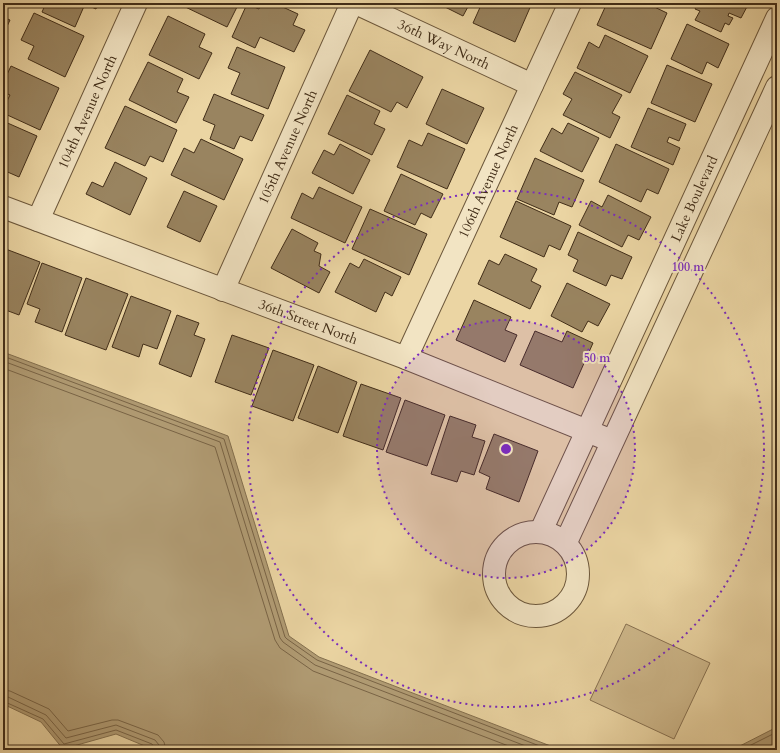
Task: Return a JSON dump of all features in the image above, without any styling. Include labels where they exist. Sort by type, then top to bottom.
[{"type":"street","name":"104th Avenue North","points":[[38,220],[136,3]]},
{"type":"street","name":"105th Avenue North","points":[[223,290],[352,3]]},
{"type":"street","name":"36th Way North","points":[[356,3],[532,85]]},
{"type":"street","name":"106th Avenue North","points":[[406,358],[570,3]]},
{"type":"street","name":"Lake Boulevard","points":[[541,531],[777,18]]},
{"type":"street","name":"Lake Boulevard","points":[[566,542],[777,87]]},
{"type":"street","name":"36th Street North","points":[[3,207],[406,358],[612,441]]},
{"type":"street","points":[[541,531],[566,542],[574,555],[577,565],[578,579],[573,593],[565,605],[553,613],[542,617],[526,616],[511,607],[500,596],[493,581],[495,563],[502,550],[513,538],[526,532],[541,531]]},
{"type":"shaded area","points":[[626,624],[710,663],[674,739],[590,700]]},
{"type":"water","points":[[3,352],[228,436],[289,636],[319,657],[561,750],[152,750],[116,734],[63,749],[41,722],[3,704]]},
{"type":"water","points":[[777,727],[777,750],[732,750]]},
{"type":"building","points":[[46,3],[98,3],[96,9],[85,4],[75,27],[42,12]]},
{"type":"building","points":[[177,3],[239,3],[227,27]]},
{"type":"building","points":[[261,3],[274,3],[298,14],[293,25],[305,30],[294,52],[260,37],[255,48],[232,37],[247,4],[259,9]]},
{"type":"building","points":[[437,3],[470,3],[463,16]]},
{"type":"building","points":[[482,3],[532,3],[515,42],[473,23]]},
{"type":"building","points":[[607,3],[619,5],[620,3],[646,3],[667,13],[651,49],[597,25]]},
{"type":"building","points":[[698,3],[749,3],[741,18],[729,13],[728,16],[733,18],[729,25],[725,23],[721,32],[695,20],[700,11],[695,9]]},
{"type":"building","points":[[34,13],[84,36],[65,77],[28,59],[34,46],[21,40]]},
{"type":"building","points":[[168,16],[205,34],[199,47],[212,53],[199,79],[149,55]]},
{"type":"building","points":[[3,17],[10,20],[3,35]]},
{"type":"building","points":[[687,24],[729,44],[718,68],[707,62],[702,74],[671,59]]},
{"type":"building","points":[[605,35],[648,56],[630,93],[577,68],[589,42],[599,48]]},
{"type":"building","points":[[237,47],[285,67],[268,109],[231,94],[240,73],[228,68]]},
{"type":"building","points":[[370,50],[423,77],[407,108],[397,102],[391,112],[349,91]]},
{"type":"building","points":[[148,62],[183,79],[177,92],[189,97],[176,123],[129,100]]},
{"type":"building","points":[[667,65],[712,84],[695,122],[651,103]]},
{"type":"building","points":[[11,66],[59,88],[40,130],[3,113],[3,109],[10,95],[3,92],[3,83]]},
{"type":"building","points":[[575,72],[622,95],[612,113],[620,117],[610,138],[563,115],[572,99],[563,94]]},
{"type":"building","points":[[442,89],[484,108],[467,144],[426,124]]},
{"type":"building","points":[[214,94],[264,115],[252,141],[240,136],[234,149],[210,139],[215,125],[203,120]]},
{"type":"building","points":[[347,95],[380,111],[374,124],[385,129],[372,155],[328,134]]},
{"type":"building","points":[[125,106],[177,130],[163,162],[150,156],[145,166],[105,148]]},
{"type":"building","points":[[648,108],[686,124],[679,141],[669,137],[667,142],[680,148],[673,165],[631,147]]},
{"type":"building","points":[[3,121],[37,136],[19,177],[3,170]]},
{"type":"building","points":[[568,123],[599,138],[582,172],[540,151],[552,128],[562,134]]},
{"type":"building","points":[[428,133],[465,149],[447,189],[397,167],[409,140],[422,146]]},
{"type":"building","points":[[201,139],[243,159],[224,200],[171,175],[184,148],[194,153]]},
{"type":"building","points":[[340,144],[370,160],[353,194],[312,173],[324,150],[334,155]]},
{"type":"building","points":[[616,144],[669,169],[658,194],[647,189],[641,202],[599,182]]},
{"type":"building","points":[[535,158],[584,180],[572,207],[559,202],[554,215],[517,199]]},
{"type":"building","points":[[115,162],[147,178],[130,215],[86,194],[92,182],[103,187]]},
{"type":"building","points":[[401,174],[443,194],[431,218],[421,213],[415,225],[384,211]]},
{"type":"building","points":[[319,187],[362,207],[345,243],[291,218],[302,193],[313,199]]},
{"type":"building","points":[[184,191],[217,206],[200,242],[167,227]]},
{"type":"building","points":[[608,195],[651,217],[639,240],[628,235],[622,247],[579,225],[591,201],[602,207]]},
{"type":"building","points":[[516,201],[571,226],[560,250],[549,245],[544,257],[500,237]]},
{"type":"building","points":[[370,209],[427,234],[409,275],[352,249]]},
{"type":"building","points":[[292,229],[318,243],[314,251],[321,254],[319,266],[330,272],[319,293],[271,268]]},
{"type":"building","points":[[578,232],[632,257],[622,279],[611,275],[606,286],[573,271],[578,260],[568,255]]},
{"type":"building","points":[[3,248],[40,262],[19,315],[3,309]]},
{"type":"building","points":[[505,254],[537,269],[531,281],[541,286],[530,309],[478,284],[489,260],[499,265]]},
{"type":"building","points":[[364,259],[401,277],[392,296],[385,292],[376,312],[335,292],[350,263],[359,268]]},
{"type":"building","points":[[42,263],[82,278],[62,332],[35,322],[40,309],[27,304]]},
{"type":"building","points":[[86,278],[128,294],[106,350],[65,335]]},
{"type":"building","points":[[567,283],[610,304],[598,326],[588,321],[582,332],[551,316]]},
{"type":"building","points":[[131,296],[171,311],[157,349],[143,344],[139,357],[112,347]]},
{"type":"building","points":[[474,300],[511,317],[505,330],[517,335],[505,362],[456,340]]},
{"type":"building","points":[[177,315],[199,323],[194,335],[205,339],[191,377],[159,364]]},
{"type":"building","points":[[535,331],[562,342],[567,331],[593,343],[573,388],[520,365]]},
{"type":"building","points":[[232,335],[269,348],[251,395],[215,382]]},
{"type":"building","points":[[273,350],[314,365],[293,421],[252,406]]},
{"type":"building","points":[[318,366],[357,382],[338,433],[298,418]]},
{"type":"building","points":[[361,384],[401,398],[383,450],[343,436]]},
{"type":"building","points":[[405,400],[445,415],[427,466],[386,452]]},
{"type":"building","points":[[450,416],[476,425],[472,437],[485,441],[474,475],[461,471],[457,482],[431,474]]},
{"type":"building","points":[[494,434],[538,451],[519,502],[486,489],[490,477],[479,472]]}]
